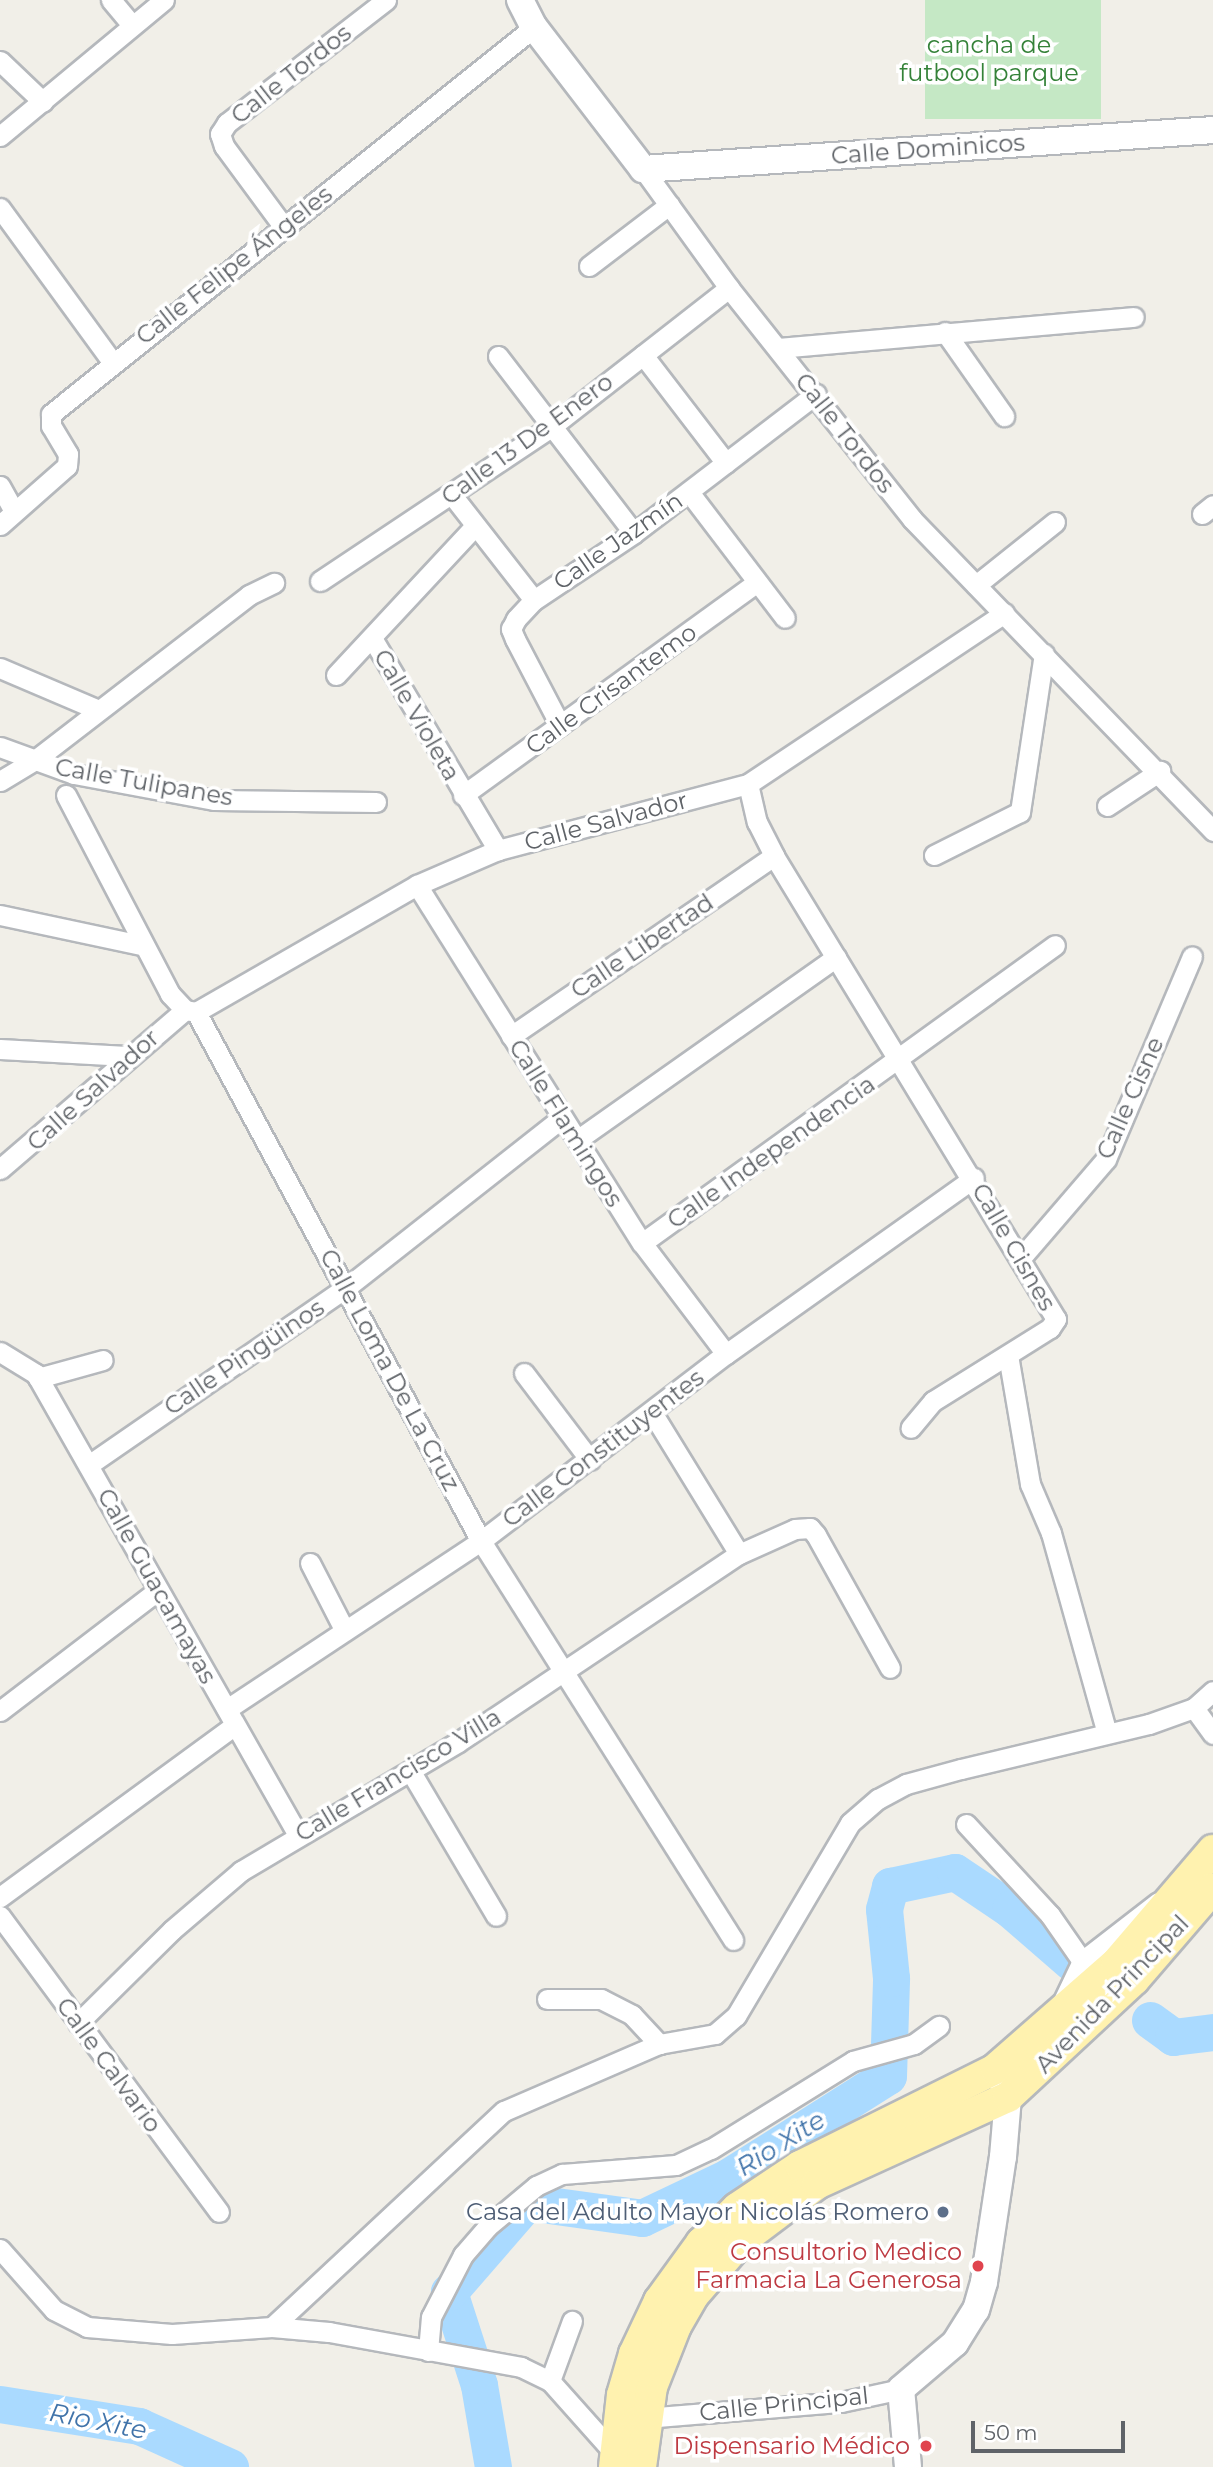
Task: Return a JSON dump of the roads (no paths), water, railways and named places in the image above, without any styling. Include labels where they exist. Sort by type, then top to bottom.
[{"type":"main road","name":"Avenida Principal","points":[[620,2464],[645,2418],[660,2361],[688,2305],[715,2267],[760,2223],[817,2184],[1008,2097],[1134,1980],[1202,1884],[1213,1850]]},
{"type":"main road","name":"Avenida Principal","points":[[620,2464],[622,2395],[634,2354],[659,2301],[701,2243],[737,2208],[800,2166],[995,2069],[1052,2022],[1202,1884]]},
{"type":"street","points":[[111,0],[131,24]]},
{"type":"street","points":[[0,136],[43,102],[131,24],[164,0]]},
{"type":"street","name":"Calle Tordos","points":[[283,226],[224,146],[220,134],[227,123],[386,0]]},
{"type":"street","name":"Calle Tordos","points":[[520,0],[534,27],[643,169],[729,288],[816,394],[912,519],[1160,771],[1213,831]]},
{"type":"street","name":"Calle Felipe Ángeles","points":[[0,525],[70,461],[51,426],[51,414],[534,27]]},
{"type":"street","points":[[0,61],[43,102]]},
{"type":"street","name":"Calle Dominicos","points":[[643,169],[1213,130]]},
{"type":"street","points":[[589,266],[669,205]]},
{"type":"street","points":[[0,208],[114,363]]},
{"type":"street","name":"Calle 13 De Enero","points":[[320,582],[551,427],[729,288]]},
{"type":"street","points":[[779,348],[1133,317]]},
{"type":"street","points":[[945,332],[1004,416]]},
{"type":"street","points":[[643,355],[726,463]]},
{"type":"street","points":[[498,356],[634,533]]},
{"type":"street","name":"Calle Jazmín","points":[[559,725],[511,629],[534,600],[634,533],[816,394]]},
{"type":"street","points":[[0,486],[14,511]]},
{"type":"street","points":[[689,492],[785,618]]},
{"type":"street","points":[[452,495],[474,527],[534,600]]},
{"type":"street","points":[[976,584],[1055,522]]},
{"type":"street","name":"Calle Violeta","points":[[474,527],[372,638],[498,850]]},
{"type":"street","name":"Calle Crisantemo","points":[[463,795],[757,582]]},
{"type":"street","points":[[0,781],[35,761],[96,709],[249,595],[274,583]]},
{"type":"street","name":"Calle Salvador","points":[[0,1169],[42,1137],[127,1056],[190,1011],[417,885],[498,850],[748,784],[1004,613]]},
{"type":"street","points":[[336,675],[372,638]]},
{"type":"street","points":[[934,855],[1020,812],[1044,654]]},
{"type":"street","points":[[0,668],[96,709]]},
{"type":"street","name":"Calle Tulipanes","points":[[0,747],[74,774],[215,800],[376,802]]},
{"type":"street","points":[[1107,806],[1160,771]]},
{"type":"street","name":"Calle Cisnes","points":[[748,784],[757,822],[774,856],[974,1178],[1056,1319],[1007,1355]]},
{"type":"street","name":"Calle Loma De La Cruz","points":[[66,795],[142,945],[170,994],[190,1011],[347,1287],[481,1541],[733,1940]]},
{"type":"street","name":"Calle Libertad","points":[[511,1035],[774,856]]},
{"type":"street","name":"Calle Flamingos","points":[[417,885],[642,1243],[726,1354]]},
{"type":"street","points":[[0,915],[142,945]]},
{"type":"street","name":"Calle Independencia","points":[[642,1243],[900,1062],[1055,945]]},
{"type":"street","name":"Calle Cisne","points":[[1020,1259],[1107,1159],[1192,956]]},
{"type":"street","points":[[576,1140],[836,957]]},
{"type":"street","points":[[0,1049],[127,1056]]},
{"type":"street","name":"Calle Pingüinos","points":[[90,1464],[347,1287],[562,1118]]},
{"type":"street","name":"Calle Constituyentes","points":[[0,1897],[345,1631],[481,1541],[653,1414],[726,1354],[974,1178]]},
{"type":"street","name":"Calle Guacamayas","points":[[0,1352],[38,1378],[90,1464],[157,1591],[298,1835]]},
{"type":"street","points":[[910,1428],[933,1401],[1007,1355],[1030,1484],[1051,1533],[1107,1733]]},
{"type":"street","points":[[38,1378],[103,1360]]},
{"type":"street","points":[[524,1373],[590,1460]]},
{"type":"street","points":[[653,1414],[739,1555]]},
{"type":"street","name":"Calle Francisco Villa","points":[[78,2023],[172,1930],[240,1871],[411,1772],[739,1555],[795,1529],[810,1528],[890,1668]]},
{"type":"street","points":[[310,1563],[345,1631]]},
{"type":"street","points":[[0,1711],[157,1591]]},
{"type":"street","points":[[272,2327],[504,2111],[659,2043],[715,2034],[736,2015],[850,1823],[878,1799],[939,1775],[1195,1708],[1213,1691]]},
{"type":"street","points":[[1195,1708],[1213,1734]]},
{"type":"street","points":[[411,1772],[496,1916]]},
{"type":"street","points":[[965,1824],[1050,1915],[1082,1961]]},
{"type":"street","points":[[1052,2022],[1082,1961],[1202,1884]]},
{"type":"street","name":"Calle Calvario","points":[[0,1916],[219,2212]]},
{"type":"street","points":[[547,1999],[601,1999],[632,2015],[659,2043]]},
{"type":"street","points":[[436,2352],[431,2318],[457,2264],[486,2227],[536,2186],[562,2174],[676,2165],[711,2149],[837,2070],[874,2053],[914,2044],[939,2026]]},
{"type":"street","name":"Calle Principal","points":[[645,2418],[841,2402],[901,2389],[955,2343],[976,2311],[1003,2157],[1008,2097],[995,2069]]},
{"type":"street","points":[[0,2249],[54,2309],[86,2327],[172,2334],[272,2327],[329,2332],[521,2367],[550,2381],[620,2464]]},
{"type":"street","points":[[550,2381],[572,2320]]},
{"type":"street","points":[[901,2389],[908,2467]]},
{"type":"waterway","name":"Rio Xite","points":[[493,2467],[479,2385],[449,2292],[527,2202],[642,2218],[728,2177],[888,2076],[891,1978],[884,1909],[890,1886],[955,1872],[1010,1909],[1071,1962]]},
{"type":"waterway","name":"Rio Xite","points":[[1150,2020],[1173,2037],[1213,2032]]},
{"type":"waterway","name":"Rio Xite","points":[[0,2404],[139,2426],[230,2467]]},
{"type":"place","name":"Casa del Adulto Mayor Nicolás Romero","points":[[943,2212]]},
{"type":"place","name":"Consultorio Medico Farmacia La Generosa","points":[[978,2266]]},
{"type":"place","name":"Dispensario Médico","points":[[926,2446]]},
{"type":"park label","name":"cancha de futbool parque","points":[[989,59]]}]
